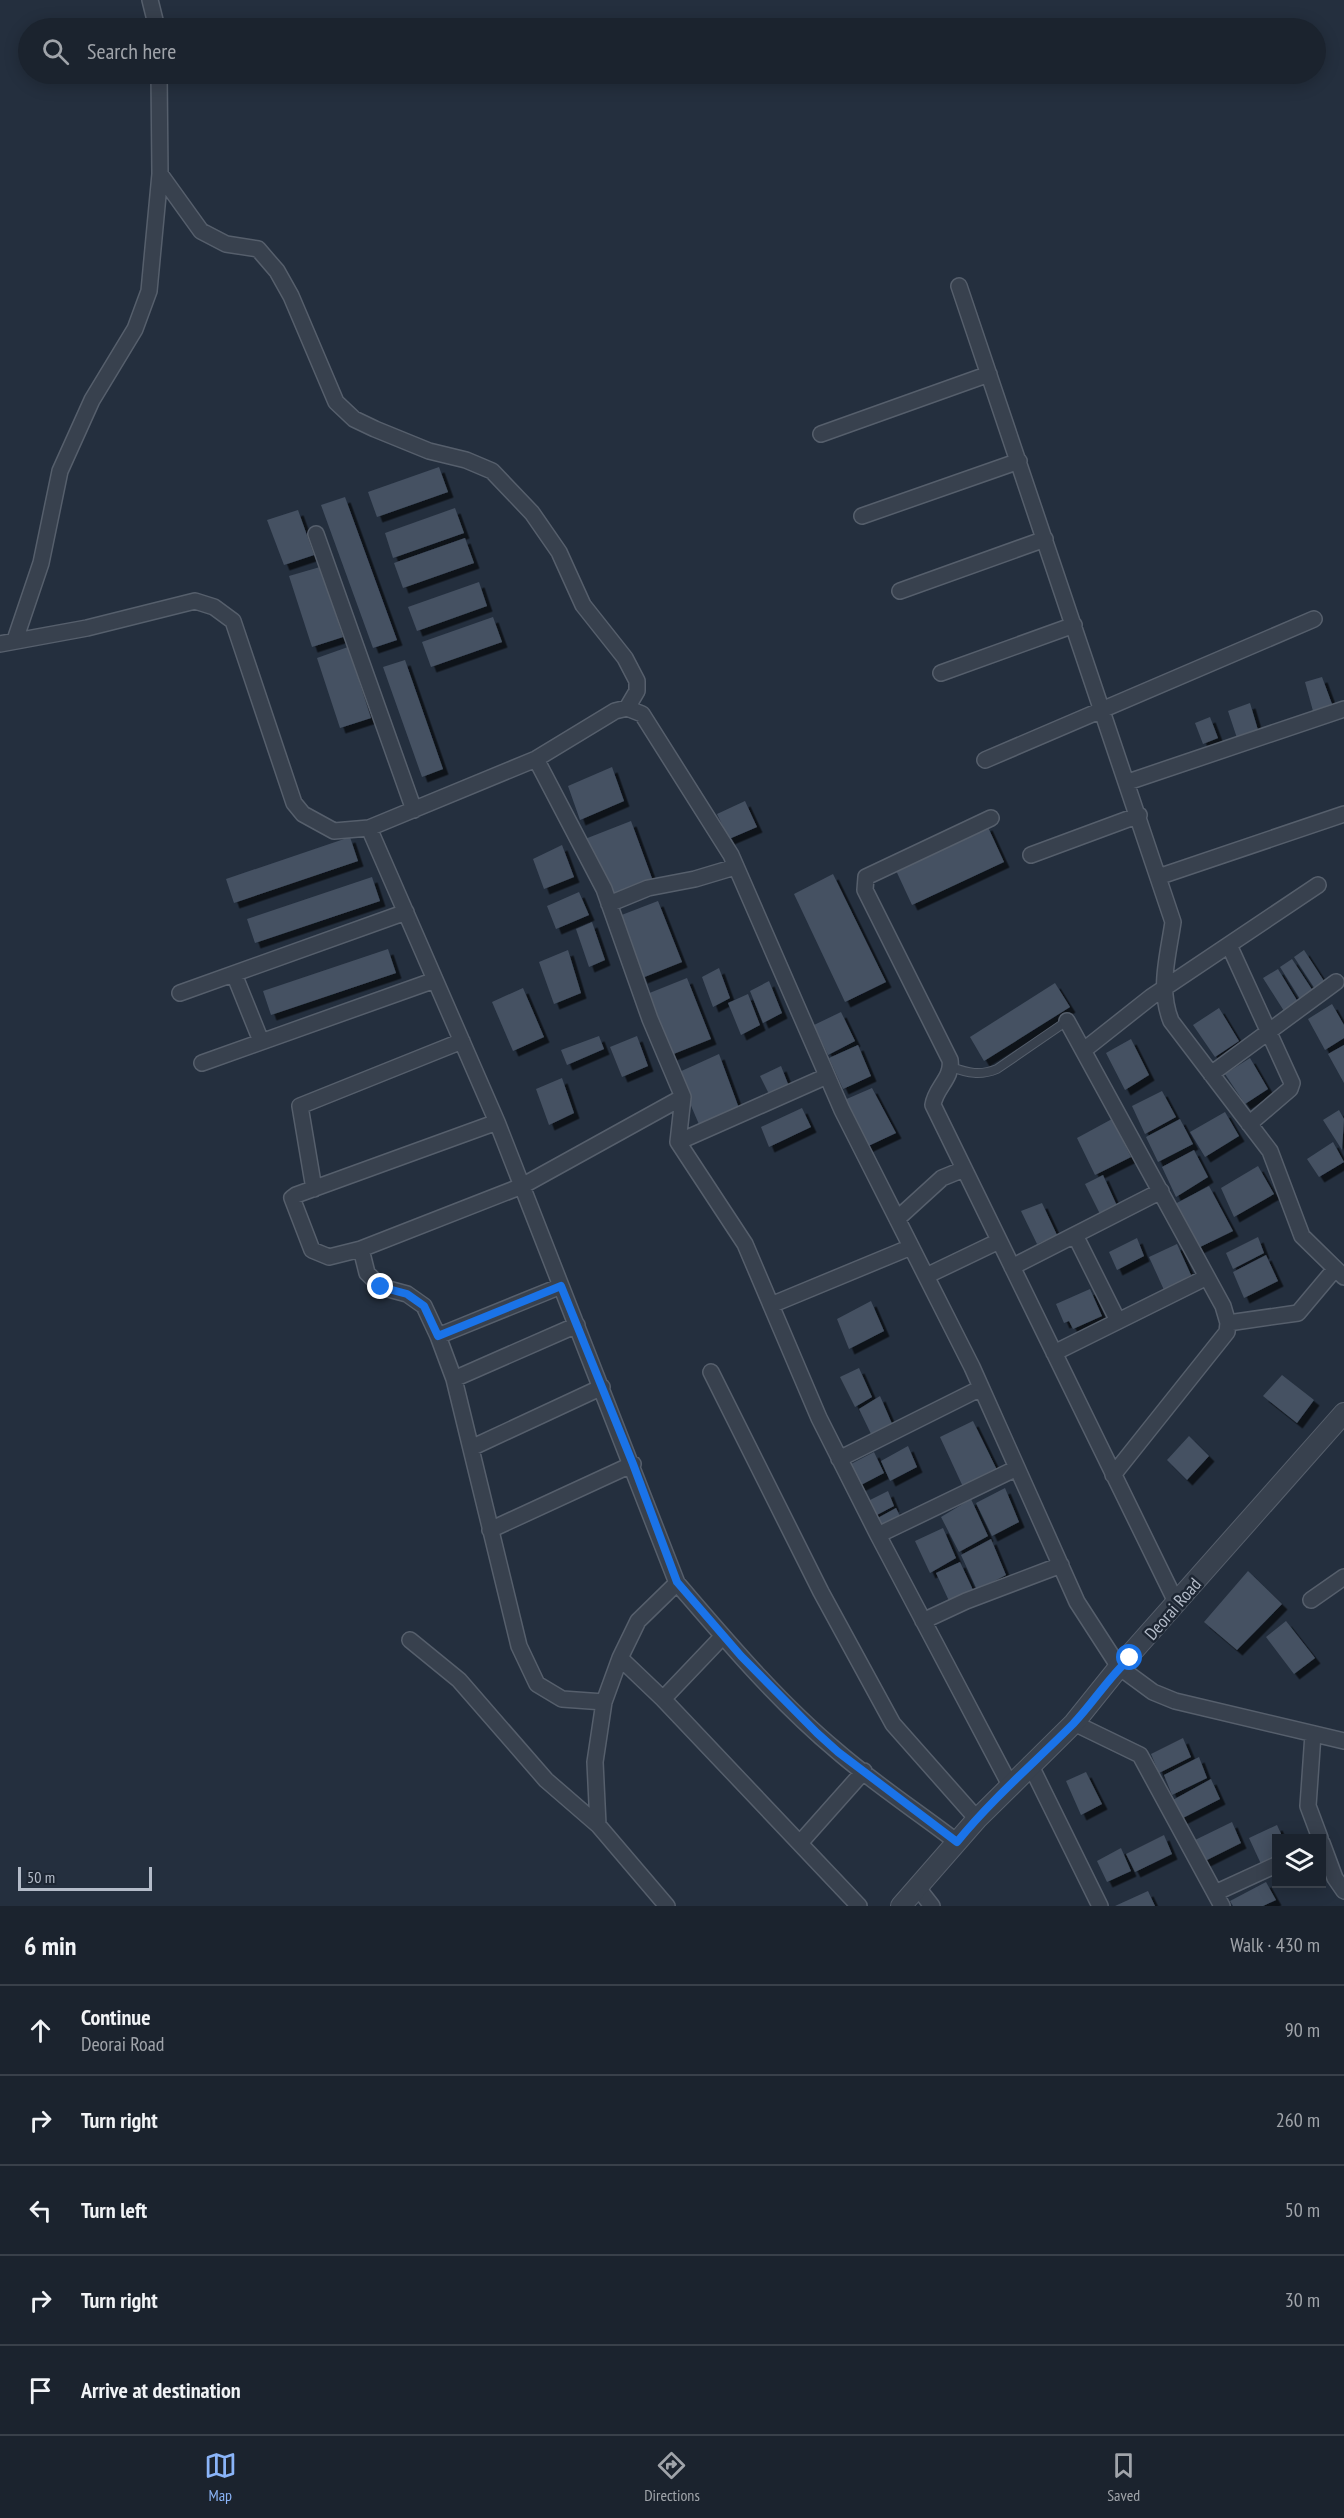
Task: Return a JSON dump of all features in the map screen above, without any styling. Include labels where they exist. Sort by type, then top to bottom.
[{"type":"street","points":[[150,0],[154,18]]},
{"type":"street","points":[[15,640],[40,564],[60,471],[92,400],[135,329],[148,291],[160,174],[159,84]]},
{"type":"street","points":[[160,174],[201,231],[226,244],[258,249],[277,271],[291,296],[336,402],[354,418],[410,444],[492,471],[514,492],[559,552],[583,605],[625,658],[637,681],[637,691],[627,708]]},
{"type":"street","points":[[959,286],[1128,782],[1173,922],[1163,989],[1165,1006],[1171,1021],[1250,1124],[1275,1161],[1302,1236],[1339,1273],[1298,1313],[1228,1323]]},
{"type":"street","points":[[821,434],[989,374]]},
{"type":"street","points":[[862,516],[1018,461]]},
{"type":"street","points":[[316,534],[414,810]]},
{"type":"street","points":[[900,591],[1045,539]]},
{"type":"street","points":[[0,644],[87,628],[195,601],[214,608],[233,621],[294,802],[303,814],[334,831],[369,828],[536,759],[615,711],[627,708],[642,714],[735,867],[827,1076],[981,1388],[1077,1602],[1119,1668],[1153,1692],[1175,1701],[1344,1741]]},
{"type":"street","points":[[985,760],[1314,619]]},
{"type":"street","points":[[941,673],[1074,625]]},
{"type":"street","points":[[1128,782],[1344,709]]},
{"type":"street","points":[[536,759],[604,890],[650,1019],[682,1097],[678,1142],[745,1244],[840,1459],[1010,1785]]},
{"type":"street","points":[[1158,877],[1344,814]]},
{"type":"street","points":[[1031,855],[1139,815]]},
{"type":"street","points":[[991,819],[866,877],[863,883],[951,1066],[933,1099],[933,1105],[1177,1604]]},
{"type":"street","points":[[369,828],[497,1122],[633,1464],[677,1582],[723,1636],[817,1733],[957,1842]]},
{"type":"street","points":[[609,904],[648,888],[694,879],[735,867]]},
{"type":"street","points":[[1084,1050],[1163,989],[1318,885]]},
{"type":"street","points":[[180,993],[406,912]]},
{"type":"street","points":[[1229,945],[1292,1083],[1290,1089],[1250,1124]]},
{"type":"street","points":[[234,974],[261,1041]]},
{"type":"street","points":[[202,1063],[435,980]]},
{"type":"street","points":[[1211,1074],[1269,1029],[1336,982]]},
{"type":"street","points":[[1067,1021],[1223,1306],[1228,1323],[1227,1332],[1113,1475]]},
{"type":"street","points":[[314,1189],[300,1106],[462,1041]]},
{"type":"street","points":[[678,1142],[827,1076]]},
{"type":"street","points":[[497,1122],[292,1198],[312,1250],[329,1257],[361,1249],[522,1186],[682,1097]]},
{"type":"street","points":[[897,1219],[942,1178],[964,1169]]},
{"type":"street","points":[[1012,1267],[1161,1191]]},
{"type":"street","points":[[1075,1235],[1118,1321]]},
{"type":"street","points":[[926,1276],[999,1241]]},
{"type":"street","points":[[771,1305],[911,1247]]},
{"type":"street","points":[[361,1249],[367,1273],[381,1287],[407,1294],[424,1306],[438,1336],[454,1379],[519,1646],[537,1684],[562,1699],[604,1702]]},
{"type":"street","points":[[1054,1353],[1207,1277]]},
{"type":"street","points":[[438,1336],[561,1286]]},
{"type":"street","points":[[454,1379],[577,1324]]},
{"type":"street","points":[[711,1372],[821,1592],[893,1724],[976,1818]]},
{"type":"street","points":[[471,1448],[602,1387]]},
{"type":"street","points":[[840,1459],[981,1388]]},
{"type":"street","name":"Deorai Road","points":[[901,1906],[976,1818],[1074,1723],[1119,1668],[1343,1417]]},
{"type":"street","points":[[490,1530],[633,1464]]},
{"type":"street","points":[[878,1535],[1017,1468]]},
{"type":"street","points":[[923,1621],[966,1601],[1061,1565]]},
{"type":"street","points":[[1311,1600],[1344,1577]]},
{"type":"street","points":[[598,1825],[595,1762],[604,1702],[620,1658],[638,1621],[677,1582]]},
{"type":"street","points":[[663,1699],[723,1636]]},
{"type":"street","points":[[410,1640],[459,1680],[546,1780],[598,1825],[667,1906]]},
{"type":"street","points":[[620,1658],[663,1699],[859,1906]]},
{"type":"street","points":[[1074,1723],[1140,1755],[1218,1900],[1272,1867]]},
{"type":"street","points":[[1313,1734],[1308,1806],[1318,1834]]},
{"type":"street","points":[[1030,1764],[1100,1906]]},
{"type":"street","points":[[800,1843],[864,1771]]},
{"type":"street","points":[[1326,1852],[1341,1880]]},
{"type":"street","points":[[918,1888],[932,1906]]},
{"type":"lane","points":[[951,1066],[968,1073],[987,1074],[1067,1021]]},
{"type":"building","points":[[439,467],[448,492],[377,517],[368,492]]},
{"type":"building","points":[[345,497],[397,640],[373,648],[321,505]]},
{"type":"building","points":[[455,508],[464,533],[393,558],[385,533]]},
{"type":"building","points":[[298,510],[314,555],[284,565],[267,520]]},
{"type":"building","points":[[465,538],[474,563],[403,588],[394,563]]},
{"type":"building","points":[[320,567],[343,637],[312,647],[289,576]]},
{"type":"building","points":[[479,582],[487,606],[417,631],[408,607]]},
{"type":"building","points":[[493,617],[502,642],[431,667],[422,642]]},
{"type":"building","points":[[348,647],[371,718],[340,728],[317,658]]},
{"type":"building","points":[[405,660],[443,769],[422,777],[383,667]]},
{"type":"building","points":[[1322,677],[1332,704],[1313,711],[1305,682]]},
{"type":"building","points":[[1250,703],[1258,730],[1237,738],[1228,711]]},
{"type":"building","points":[[1210,717],[1218,738],[1203,744],[1195,723]]},
{"type":"building","points":[[612,767],[624,801],[580,820],[568,786]]},
{"type":"building","points":[[745,801],[757,827],[729,839],[717,814]]},
{"type":"building","points":[[631,821],[653,881],[611,898],[585,839]]},
{"type":"building","points":[[987,825],[1004,862],[912,905],[893,864]]},
{"type":"building","points":[[350,837],[358,861],[234,903],[226,879]]},
{"type":"building","points":[[562,845],[574,877],[544,889],[533,859]]},
{"type":"building","points":[[833,874],[886,982],[845,1002],[794,894]]},
{"type":"building","points":[[372,877],[380,901],[255,943],[247,919]]},
{"type":"building","points":[[579,892],[589,915],[556,929],[547,906]]},
{"type":"building","points":[[658,901],[682,962],[642,978],[619,916]]},
{"type":"building","points":[[592,922],[605,960],[589,967],[576,929]]},
{"type":"building","points":[[388,949],[396,973],[271,1015],[263,991]]},
{"type":"building","points":[[568,950],[581,993],[554,1004],[539,962]]},
{"type":"building","points":[[1304,950],[1324,981],[1315,989],[1294,957]]},
{"type":"building","points":[[1292,959],[1313,991],[1300,999],[1280,967]]},
{"type":"building","points":[[719,968],[730,998],[713,1007],[702,977]]},
{"type":"building","points":[[1278,969],[1298,1002],[1284,1011],[1263,978]]},
{"type":"building","points":[[687,978],[711,1039],[671,1055],[647,994]]},
{"type":"building","points":[[769,981],[782,1013],[763,1023],[750,991]]},
{"type":"building","points":[[1055,983],[1070,1007],[984,1061],[970,1037]]},
{"type":"building","points":[[523,988],[544,1037],[513,1051],[492,1002]]},
{"type":"building","points":[[748,994],[760,1025],[741,1035],[728,1003]]},
{"type":"building","points":[[1332,1004],[1344,1025],[1344,1038],[1325,1050],[1308,1019]]},
{"type":"building","points":[[1219,1008],[1239,1041],[1215,1057],[1193,1025]]},
{"type":"building","points":[[841,1012],[855,1041],[828,1055],[814,1025]]},
{"type":"building","points":[[599,1036],[604,1049],[567,1065],[561,1050]]},
{"type":"building","points":[[637,1036],[648,1066],[622,1077],[610,1047]]},
{"type":"building","points":[[1131,1039],[1149,1075],[1125,1090],[1106,1053]]},
{"type":"building","points":[[858,1045],[871,1076],[843,1089],[829,1058]]},
{"type":"building","points":[[1344,1045],[1344,1083],[1328,1054]]},
{"type":"building","points":[[719,1054],[740,1111],[701,1129],[677,1073]]},
{"type":"building","points":[[1250,1058],[1268,1089],[1245,1104],[1225,1074]]},
{"type":"building","points":[[781,1066],[790,1089],[771,1098],[760,1076]]},
{"type":"building","points":[[562,1078],[574,1113],[549,1125],[536,1089]]},
{"type":"building","points":[[872,1088],[896,1133],[864,1148],[842,1101]]},
{"type":"building","points":[[1162,1091],[1176,1117],[1145,1134],[1132,1106]]},
{"type":"building","points":[[802,1108],[811,1127],[769,1147],[761,1127]]},
{"type":"building","points":[[1339,1110],[1344,1119],[1342,1150],[1323,1120]]},
{"type":"building","points":[[1225,1112],[1239,1136],[1205,1157],[1190,1132]]},
{"type":"building","points":[[1112,1119],[1131,1157],[1095,1175],[1077,1138]]},
{"type":"building","points":[[1180,1119],[1193,1144],[1158,1162],[1146,1137]]},
{"type":"building","points":[[1333,1142],[1344,1162],[1319,1177],[1307,1159]]},
{"type":"building","points":[[1194,1150],[1208,1177],[1176,1197],[1162,1167]]},
{"type":"building","points":[[1258,1166],[1274,1194],[1234,1217],[1221,1188]]},
{"type":"building","points":[[1103,1175],[1118,1208],[1101,1216],[1085,1184]]},
{"type":"building","points":[[1209,1186],[1233,1231],[1198,1248],[1175,1204]]},
{"type":"building","points":[[1042,1203],[1057,1235],[1037,1244],[1021,1211]]},
{"type":"building","points":[[1258,1237],[1264,1253],[1233,1269],[1226,1253]]},
{"type":"building","points":[[1137,1238],[1144,1256],[1117,1270],[1109,1252]]},
{"type":"building","points":[[1177,1244],[1191,1275],[1164,1290],[1149,1257]]},
{"type":"building","points":[[1266,1255],[1278,1281],[1244,1298],[1233,1272]]},
{"type":"building","points":[[1090,1289],[1102,1316],[1073,1329],[1069,1321],[1064,1323],[1056,1304]]},
{"type":"building","points":[[871,1301],[884,1331],[849,1349],[837,1319]]},
{"type":"building","points":[[859,1368],[872,1397],[855,1407],[840,1377]]},
{"type":"building","points":[[1282,1375],[1314,1400],[1297,1423],[1263,1396]]},
{"type":"building","points":[[880,1396],[893,1426],[873,1438],[859,1409]]},
{"type":"building","points":[[973,1421],[998,1472],[964,1489],[940,1437]]},
{"type":"building","points":[[1189,1436],[1209,1456],[1187,1480],[1167,1460]]},
{"type":"building","points":[[908,1446],[917,1467],[890,1481],[881,1461]]},
{"type":"building","points":[[874,1452],[884,1473],[859,1486],[849,1465]]},
{"type":"building","points":[[1005,1488],[1019,1522],[992,1536],[976,1503]]},
{"type":"building","points":[[888,1491],[894,1506],[873,1517],[866,1502]]},
{"type":"building","points":[[971,1499],[988,1536],[959,1552],[941,1517]]},
{"type":"building","points":[[896,1508],[902,1520],[881,1531],[874,1520]]},
{"type":"building","points":[[943,1528],[956,1558],[930,1573],[915,1541]]},
{"type":"building","points":[[991,1539],[1006,1575],[977,1590],[961,1555]]},
{"type":"building","points":[[960,1562],[974,1592],[950,1603],[936,1573]]},
{"type":"building","points":[[1248,1571],[1282,1604],[1237,1650],[1204,1622]]},
{"type":"building","points":[[1286,1621],[1315,1658],[1294,1674],[1266,1637]]},
{"type":"building","points":[[1183,1738],[1191,1757],[1159,1773],[1151,1754]]},
{"type":"building","points":[[1199,1757],[1207,1778],[1172,1795],[1164,1775]]},
{"type":"building","points":[[1086,1772],[1102,1804],[1081,1815],[1066,1781]]},
{"type":"building","points":[[1211,1779],[1220,1799],[1179,1820],[1171,1801]]},
{"type":"building","points":[[1232,1822],[1241,1843],[1203,1862],[1193,1841]]},
{"type":"building","points":[[1277,1825],[1281,1834],[1272,1834],[1272,1859],[1261,1864],[1249,1838]]},
{"type":"building","points":[[1164,1835],[1172,1854],[1135,1872],[1126,1854]]},
{"type":"building","points":[[1121,1848],[1131,1871],[1107,1882],[1097,1861]]},
{"type":"building","points":[[1266,1882],[1276,1900],[1263,1906],[1233,1906],[1230,1901]]},
{"type":"building","points":[[1148,1891],[1155,1906],[1115,1906]]},
{"type":"route","points":[[381,1287],[392,1292],[407,1294],[424,1306],[438,1336],[561,1286],[633,1464],[677,1582],[741,1656],[817,1733],[838,1752],[957,1842],[976,1818],[1035,1758],[1074,1723],[1119,1668],[1130,1658]]}]
